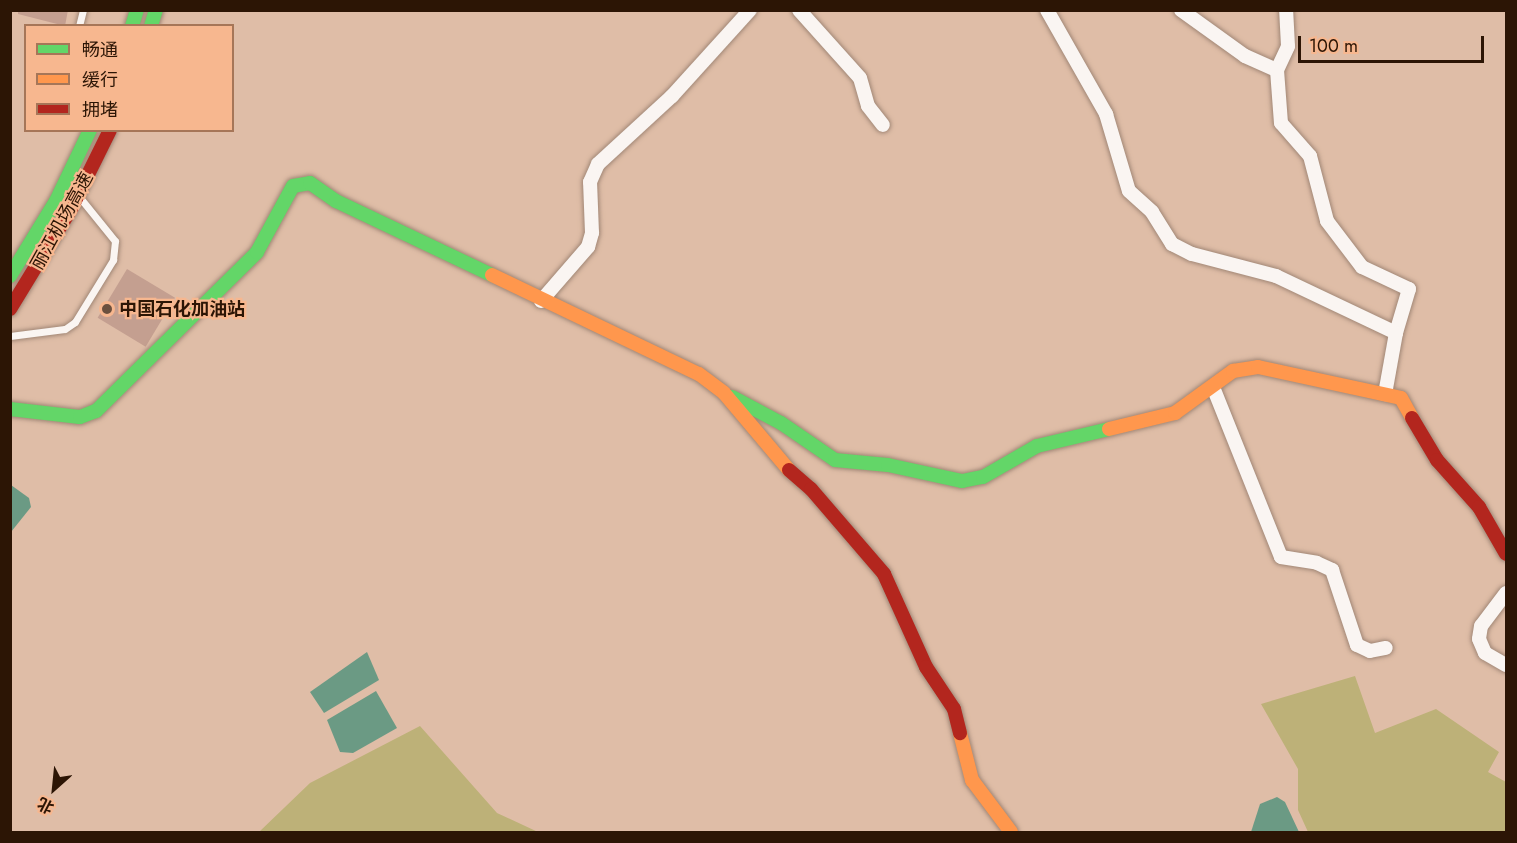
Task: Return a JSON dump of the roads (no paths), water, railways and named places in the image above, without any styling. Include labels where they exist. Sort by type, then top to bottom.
[{"type":"main road","name":"丽江机场高速","points":[[10,276],[56,201],[89,132]]},
{"type":"main road","name":"丽江机场高速","points":[[10,309],[78,195],[109,132]]},
{"type":"main road","points":[[10,409],[80,417],[96,411],[257,252],[274,227],[291,189],[299,182],[310,183],[336,201],[541,301],[699,374],[724,393],[781,423],[835,460],[888,465],[962,481],[982,477],[1036,446],[1175,413],[1233,371],[1258,367],[1401,398],[1437,460],[1479,507],[1506,554]]},
{"type":"main road","points":[[724,393],[786,468],[811,489],[884,574],[926,667],[954,709],[972,780],[1011,832]]},
{"type":"street","points":[[541,301],[588,247],[592,233],[590,183],[598,164],[672,96],[750,10]]},
{"type":"street","points":[[799,10],[860,78],[868,106],[884,125]]},
{"type":"street","points":[[1047,10],[1107,114],[1129,191],[1152,212],[1172,244],[1192,254],[1276,276],[1396,333]]},
{"type":"street","points":[[1180,10],[1245,56],[1277,70]]},
{"type":"street","points":[[1286,10],[1288,46],[1277,70],[1281,123],[1310,156],[1327,222],[1362,267],[1409,289],[1396,333],[1385,394]]},
{"type":"street","points":[[1213,387],[1281,557],[1317,563],[1332,570],[1357,645],[1370,651],[1386,648]]},
{"type":"street","points":[[1506,593],[1481,626],[1479,639],[1485,652],[1506,665]]},
{"type":"lane","points":[[10,336],[65,329],[75,322],[113,260],[115,241],[78,195]]},
{"type":"place","name":"中国石化加油站","points":[[107,309]]}]
